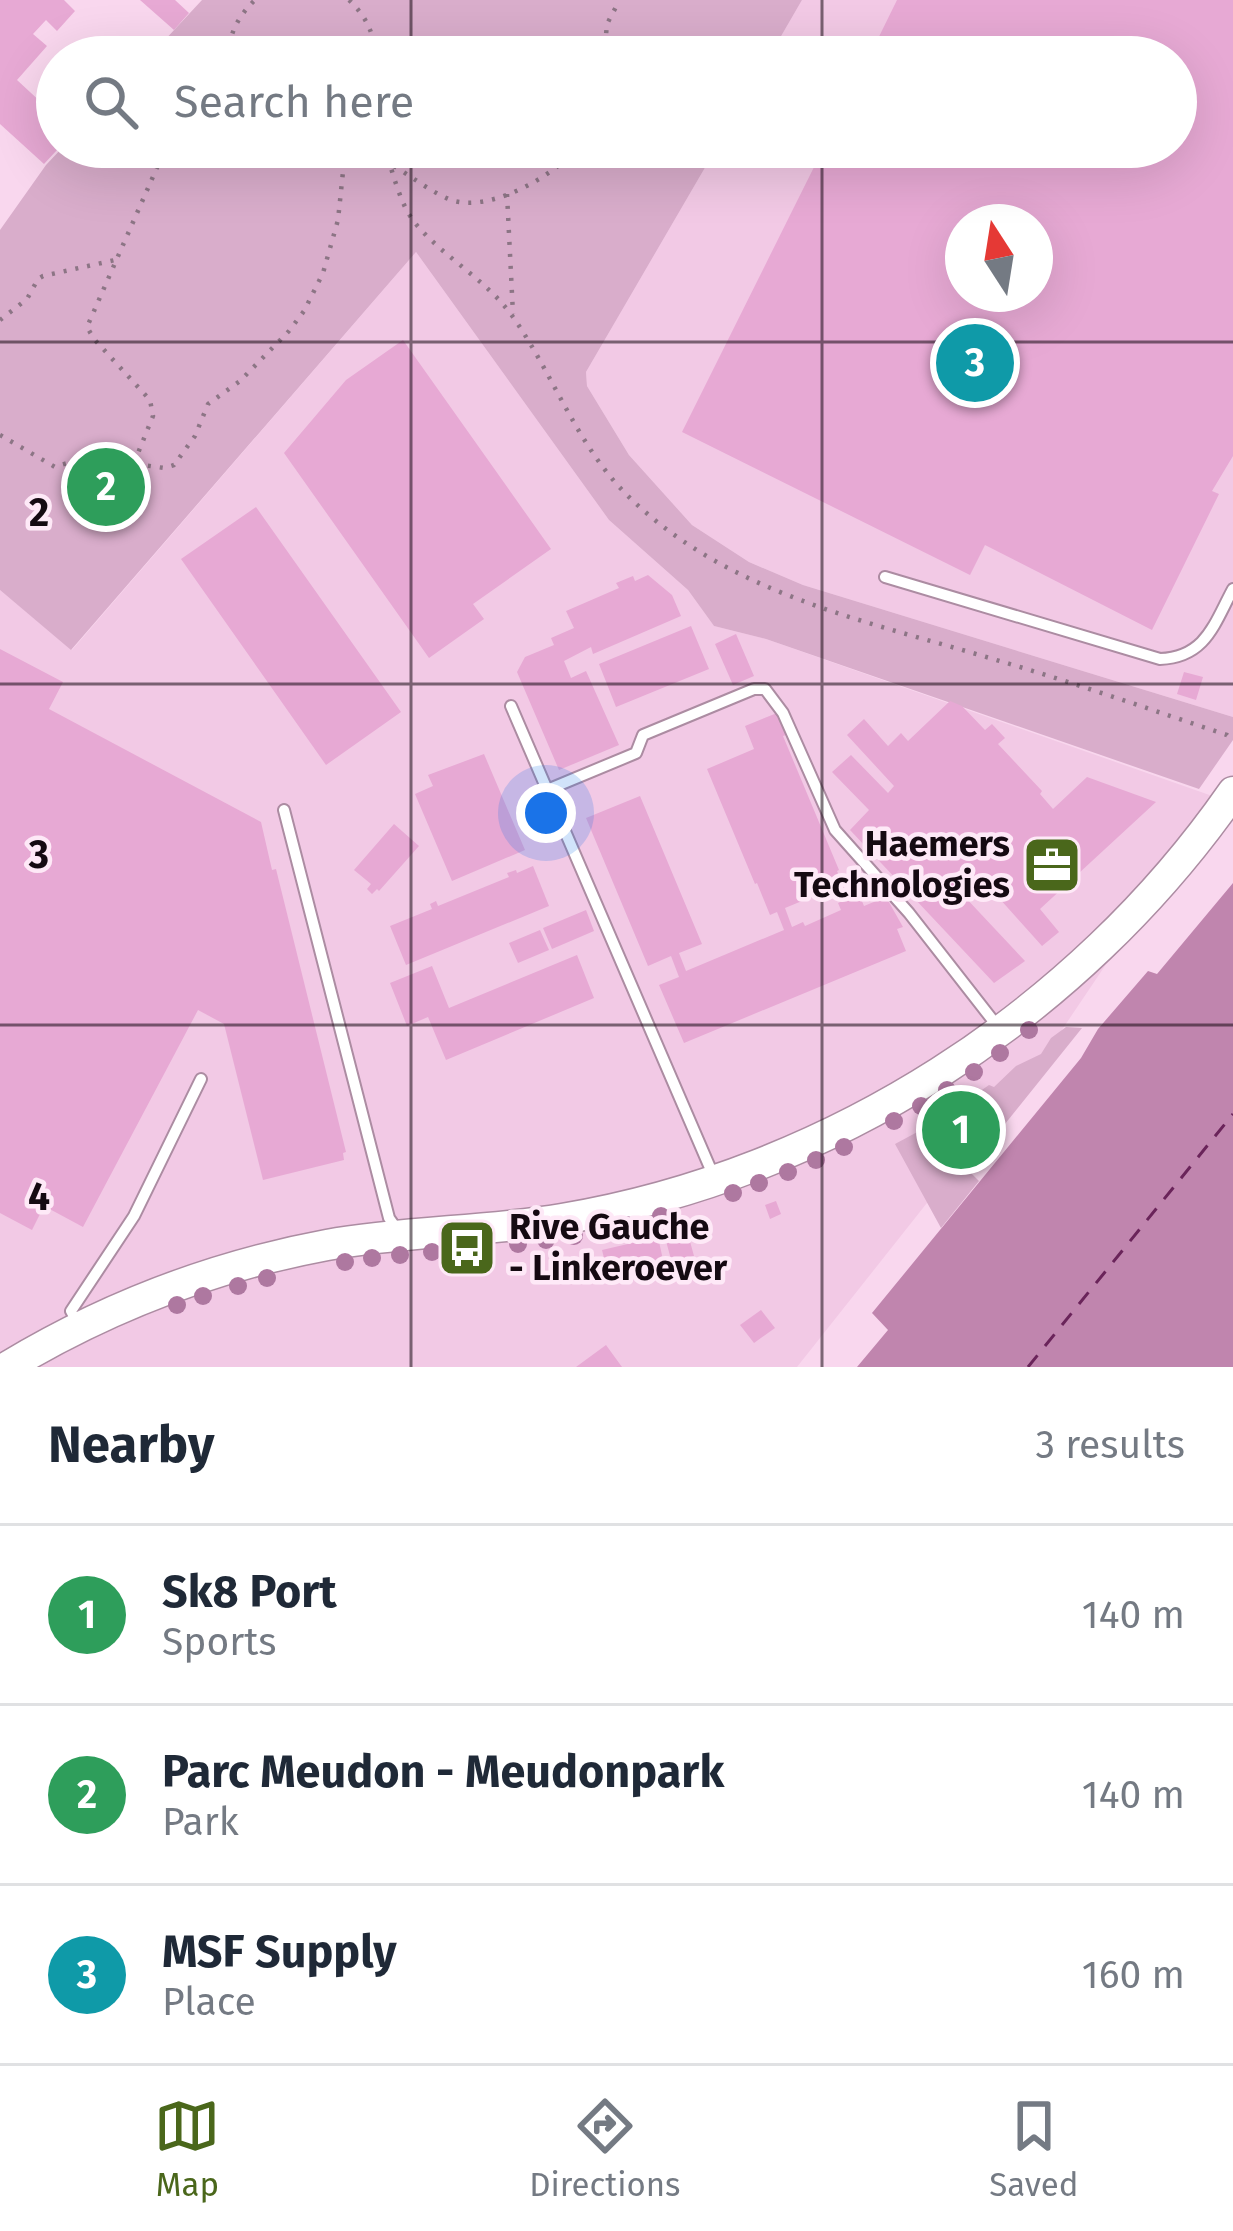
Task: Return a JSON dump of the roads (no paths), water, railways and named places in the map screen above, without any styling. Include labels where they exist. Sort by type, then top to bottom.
[{"type":"main road","points":[[7,1367],[80,1327],[170,1287],[273,1256],[331,1244],[565,1218],[651,1199],[716,1180],[839,1130],[904,1096],[1000,1030],[1070,974],[1170,876],[1233,792]]},
{"type":"lane","points":[[885,577],[1160,658],[1177,658],[1204,642],[1233,589]]},
{"type":"lane","points":[[547,790],[636,753],[643,735],[754,689],[765,689],[783,713],[835,830],[910,913],[1000,1030]]},
{"type":"lane","points":[[511,706],[716,1180]]},
{"type":"lane","points":[[284,811],[389,1218],[402,1236]]},
{"type":"lane","points":[[80,1327],[71,1311],[134,1216],[201,1078]]},
{"type":"place","name":"MSF Supply","points":[[975,363]]},
{"type":"place","name":"Parc Meudon - Meudonpark","points":[[106,487]]},
{"type":"place","name":"Haemers Technologies","points":[[1052,865]]},
{"type":"place","name":"Sk8 Port","points":[[961,1130]]},
{"type":"place","name":"Rive Gauche - Linkeroever","points":[[467,1248]]}]
